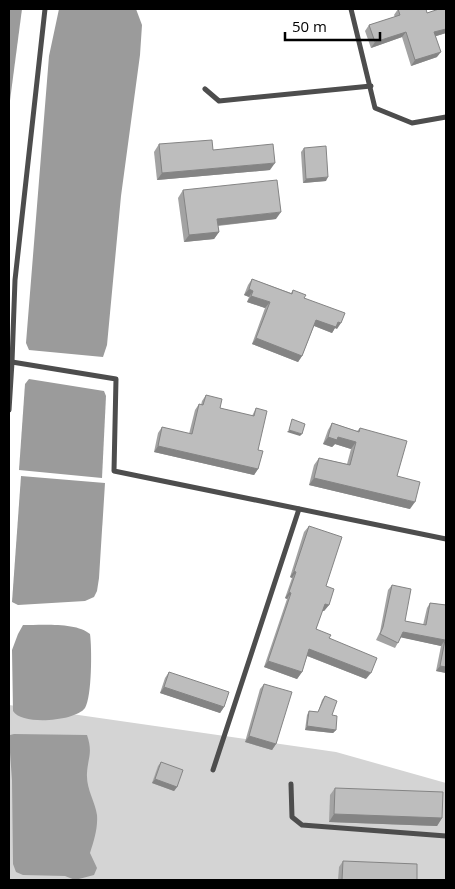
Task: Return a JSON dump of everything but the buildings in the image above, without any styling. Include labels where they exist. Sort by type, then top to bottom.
[{"type":"street","points":[[9,410],[15,280],[45,9]]},
{"type":"street","points":[[351,9],[376,108],[412,123],[446,116]]},
{"type":"street","points":[[205,89],[219,101],[371,86]]},
{"type":"street","points":[[12,362],[116,379],[114,471],[446,539]]},
{"type":"street","points":[[213,770],[299,509]]},
{"type":"street","points":[[292,784],[292,817],[302,825],[446,836]]},
{"type":"shaded area","points":[[9,9],[22,9],[9,108]]},
{"type":"shaded area","points":[[59,9],[136,9],[142,25],[140,55],[121,196],[107,345],[103,357],[29,350],[26,343],[49,56]]},
{"type":"shaded area","points":[[29,379],[104,391],[106,396],[102,478],[19,470],[25,384]]},
{"type":"shaded area","points":[[21,476],[105,483],[99,578],[94,597],[85,601],[18,605],[12,602]]},
{"type":"shaded area","points":[[23,625],[68,626],[84,630],[90,634],[89,694],[85,708],[80,712],[61,719],[37,720],[18,716],[13,711],[12,650]]},
{"type":"shaded area","points":[[9,705],[336,752],[446,783],[446,880],[9,880]]},
{"type":"shaded area","points":[[10,735],[87,735],[90,751],[87,779],[97,815],[96,830],[90,853],[97,868],[94,875],[75,880],[65,876],[23,875],[16,872],[13,864],[12,780],[9,739]]}]
